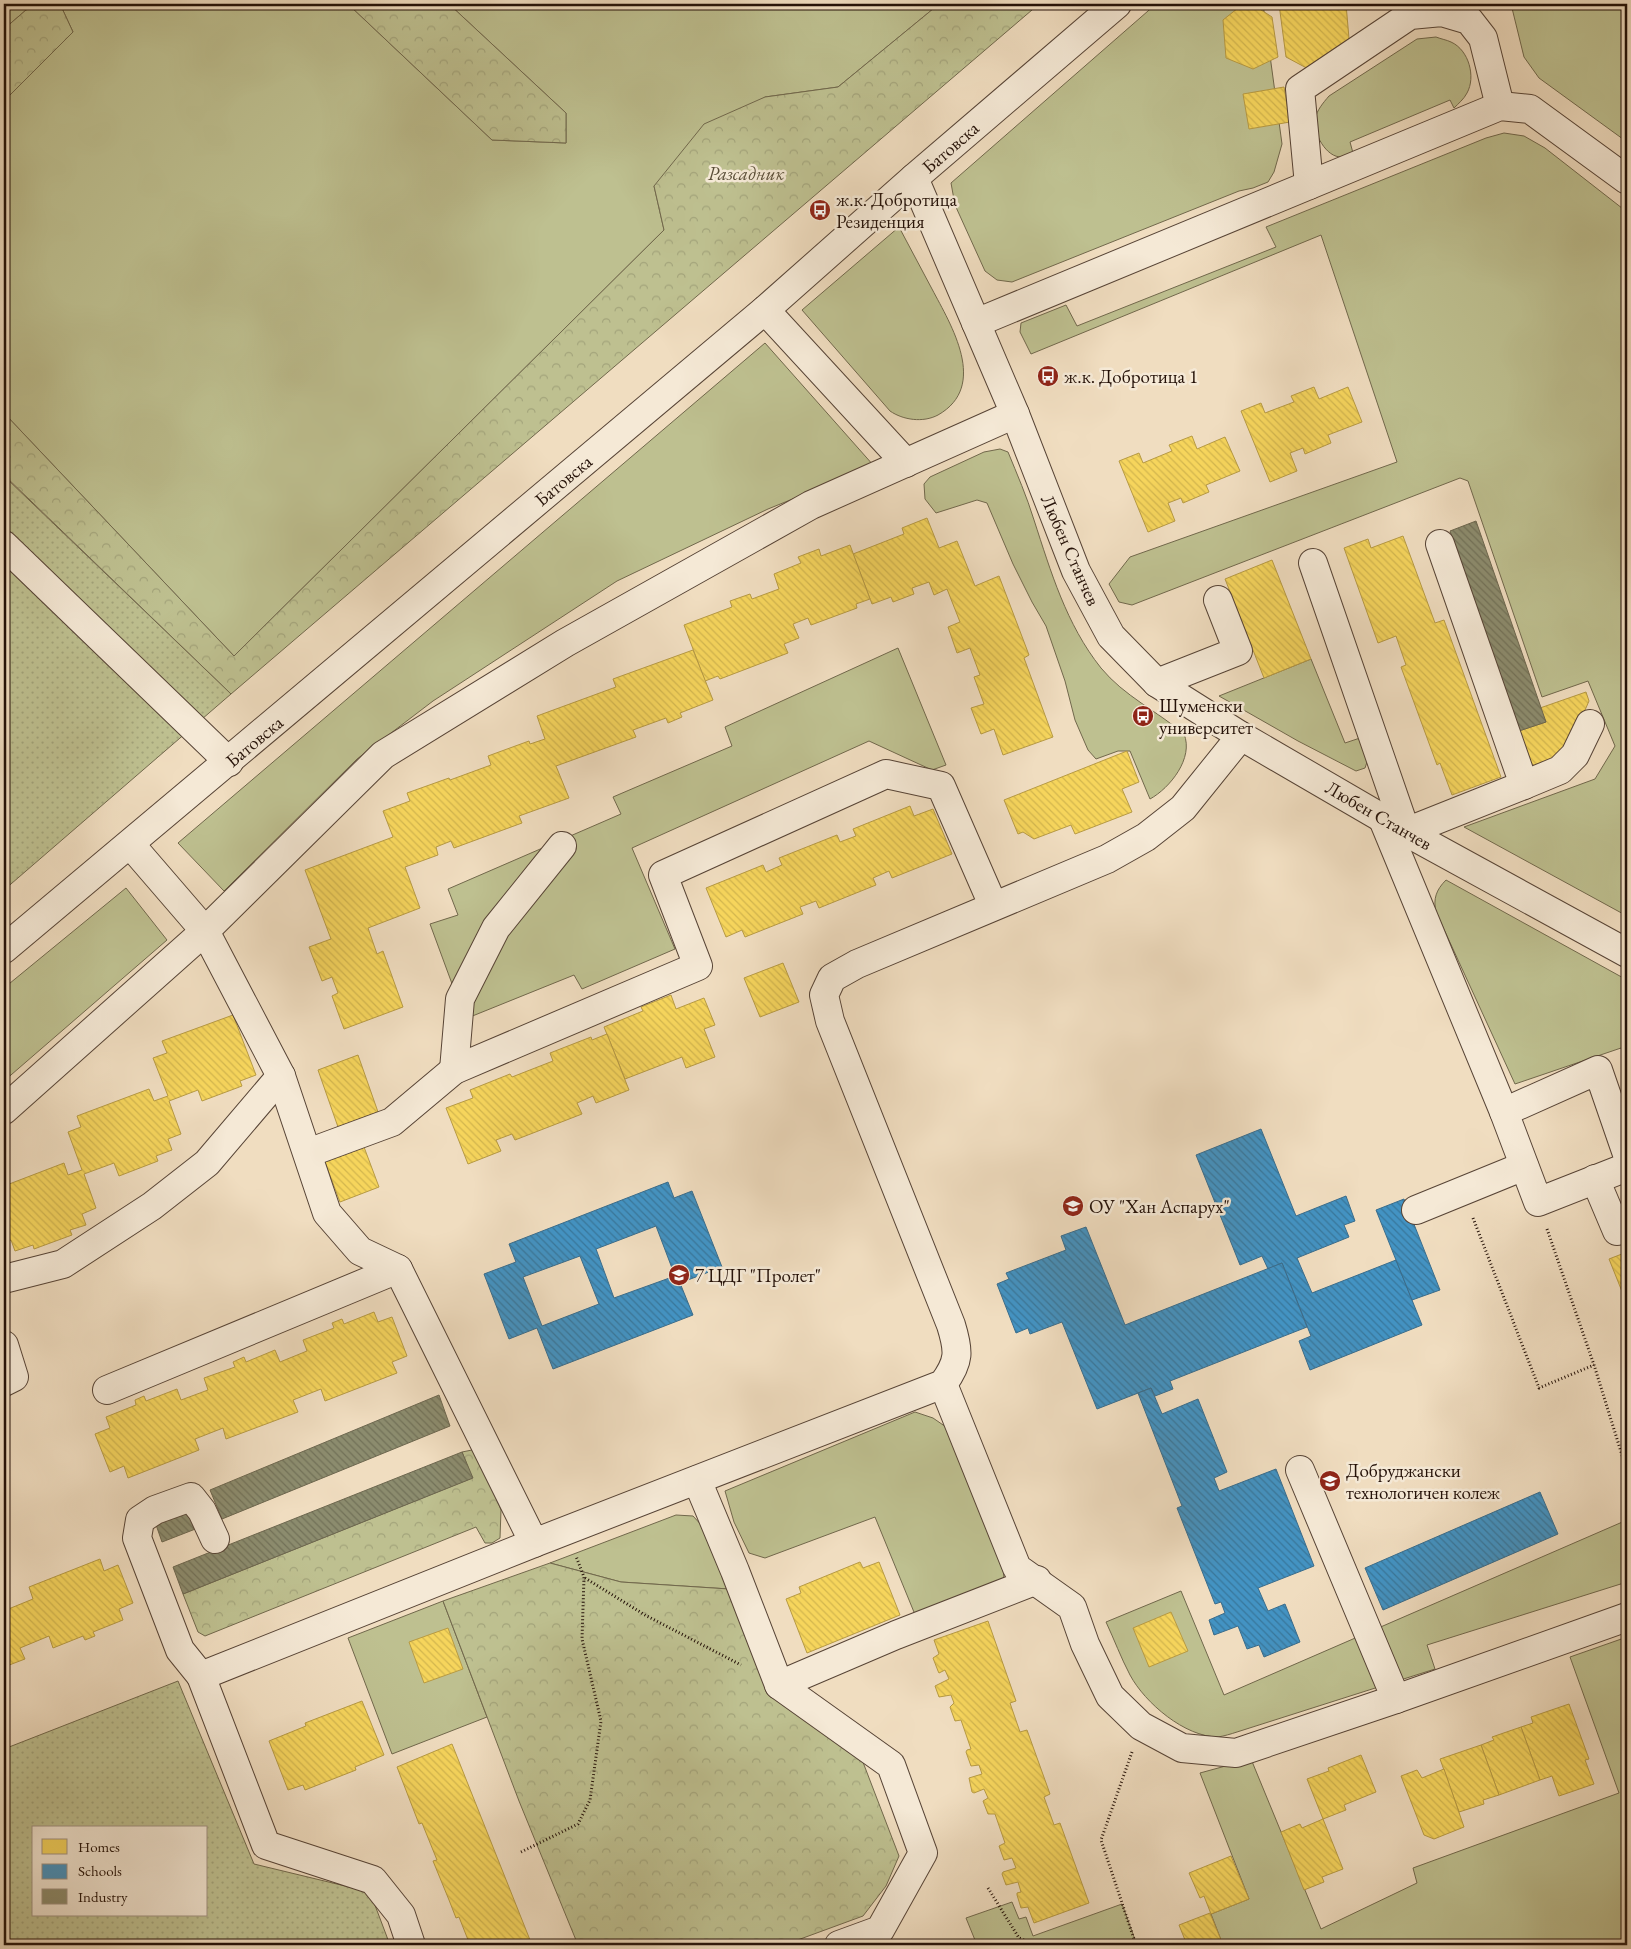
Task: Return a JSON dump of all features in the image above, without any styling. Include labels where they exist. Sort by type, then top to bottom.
[{"type":"street","name":"Батовска","points":[[4,949],[765,310],[914,178],[1116,4]]},
{"type":"street","points":[[1309,185],[1300,89],[1410,15],[1442,12],[1469,20],[1483,38],[1500,106]]},
{"type":"street","points":[[976,323],[1500,106],[1530,109],[1627,180]]},
{"type":"street","name":"Любен Станчев","points":[[914,178],[1015,414],[1076,571],[1111,636],[1157,683],[1241,736],[1406,832],[1627,953]]},
{"type":"street","points":[[765,310],[906,463]]},
{"type":"street","points":[[4,1110],[204,931],[383,755],[565,643],[811,505],[1015,414]]},
{"type":"street","points":[[1440,544],[1524,785]]},
{"type":"street","points":[[4,545],[229,762]]},
{"type":"street","points":[[1313,562],[1406,832],[1560,770],[1575,755],[1590,724]]},
{"type":"street","points":[[1157,683],[1238,651],[1218,600]]},
{"type":"street","points":[[201,1676],[534,1543],[943,1384],[953,1370],[958,1349],[951,1325],[830,1022],[824,995],[832,978],[857,964],[993,905],[1107,859],[1146,837],[1183,808],[1241,736]]},
{"type":"street","points":[[308,1153],[392,1122],[454,1070],[698,966],[663,875],[886,774],[941,786],[993,905]]},
{"type":"street","points":[[1382,817],[1504,1112],[1538,1202],[1627,1167]]},
{"type":"street","points":[[130,844],[204,931],[281,1076],[327,1213],[360,1251],[398,1268],[534,1543]]},
{"type":"street","points":[[454,1070],[460,999],[496,928],[562,846]]},
{"type":"street","points":[[1504,1112],[1598,1070],[1627,1154]]},
{"type":"street","points":[[4,1279],[63,1264],[152,1206],[207,1163],[281,1076]]},
{"type":"street","points":[[1416,1210],[1524,1166]]},
{"type":"street","points":[[1595,1179],[1617,1231]]},
{"type":"street","points":[[108,1390],[398,1268]]},
{"type":"street","points":[[4,1345],[14,1377],[4,1382]]},
{"type":"street","points":[[943,1384],[1017,1568],[1037,1580],[1072,1607],[1085,1644],[1110,1696],[1142,1726],[1182,1748],[1236,1753],[1396,1699],[1627,1617]]},
{"type":"street","points":[[1300,1470],[1396,1699]]},
{"type":"street","points":[[697,1480],[779,1685],[892,1765],[922,1853],[880,1930],[839,1945]]},
{"type":"street","points":[[215,1539],[202,1511],[191,1498],[155,1510],[140,1520],[137,1538],[180,1650],[201,1676],[266,1845],[373,1880],[400,1915],[411,1945]]},
{"type":"street","points":[[779,1685],[896,1635],[1037,1580]]},
{"type":"path","points":[[1462,1192],[1540,1388],[1594,1366]]},
{"type":"path","points":[[1538,1202],[1594,1366],[1627,1471]]},
{"type":"path","points":[[521,1852],[578,1824],[590,1800],[601,1721],[582,1639],[584,1577],[566,1531]]},
{"type":"path","points":[[584,1577],[645,1615],[779,1685]]},
{"type":"path","points":[[1136,1945],[1100,1840],[1142,1726]]},
{"type":"path","points":[[988,1888],[1019,1938],[1036,1945]]},
{"type":"green space","points":[[4,4],[45,4],[26,10],[4,29]]},
{"type":"green space","points":[[45,4],[60,4],[73,32],[4,101],[4,29],[26,10]]},
{"type":"green space","points":[[60,4],[348,4],[492,140],[566,143],[566,113],[449,4],[939,4],[838,87],[765,97],[654,186],[664,230],[234,656],[4,413],[4,101],[73,32]]},
{"type":"green space","points":[[348,4],[449,4],[566,113],[566,143],[492,140]]},
{"type":"green space","name":"Разсадник","points":[[939,4],[1039,4],[231,694],[4,475],[4,413],[234,656],[664,230],[654,186],[704,124],[765,97],[838,87]]},
{"type":"green space","points":[[1156,4],[1263,4],[1282,144],[1274,172],[1268,182],[1239,191],[1012,282],[997,280],[985,271],[955,205],[951,183]]},
{"type":"green space","points":[[1511,4],[1627,4],[1627,142],[1539,78],[1524,57]]},
{"type":"green space","points":[[1436,37],[1457,46],[1469,64],[1471,72],[1470,87],[1459,103],[1454,108],[1450,100],[1350,142],[1353,153],[1345,157],[1336,156],[1326,149],[1318,137],[1315,119],[1322,104],[1329,96],[1417,39]]},
{"type":"green space","points":[[1504,133],[1524,136],[1545,148],[1627,212],[1627,916],[1464,827],[1595,779],[1615,746],[1588,681],[1542,697],[1468,481],[1460,478],[1132,605],[1119,602],[1109,584],[1130,557],[1397,462],[1321,235],[1031,354],[1020,332],[1021,323],[1066,305],[1077,326],[1276,247],[1266,227],[1486,138]]},
{"type":"green space","points":[[899,227],[956,337],[964,372],[961,388],[953,403],[938,415],[920,420],[901,417],[890,411],[802,310]]},
{"type":"green space","points":[[765,343],[874,466],[768,509],[617,581],[433,701],[357,759],[224,891],[178,843]]},
{"type":"green space","points":[[1000,449],[1008,452],[1061,597],[1078,634],[1110,678],[1184,734],[1186,753],[1183,762],[1165,788],[1150,799],[1130,751],[1118,751],[1096,759],[1088,750],[1075,720],[1065,681],[1046,626],[1013,564],[987,503],[977,500],[936,513],[925,499],[924,484],[930,477],[984,452]]},
{"type":"green space","points":[[4,476],[231,694],[4,890]]},
{"type":"green space","points":[[898,648],[946,765],[932,770],[869,741],[632,848],[675,949],[582,989],[574,975],[465,1019],[430,924],[458,915],[448,889],[621,814],[613,797],[732,746],[725,727]]},
{"type":"green space","points":[[1311,659],[1345,743],[1360,738],[1368,759],[1365,768],[1356,771],[1298,741],[1219,696]]},
{"type":"green space","points":[[1446,880],[1627,980],[1627,1064],[1621,1048],[1515,1084],[1436,912],[1436,895]]},
{"type":"green space","points":[[126,888],[167,940],[4,1081],[4,988]]},
{"type":"green space","points":[[915,1412],[933,1418],[946,1427],[1003,1567],[1004,1579],[916,1617],[875,1517],[765,1558],[749,1553],[734,1522],[725,1491]]},
{"type":"green space","points":[[477,1449],[501,1510],[500,1538],[492,1543],[485,1543],[476,1527],[205,1636],[198,1632],[183,1594],[472,1478],[462,1452]]},
{"type":"green space","points":[[676,1515],[693,1516],[705,1529],[729,1589],[621,1582],[550,1563]]},
{"type":"green space","points":[[1627,1520],[1627,1582],[1427,1645],[1435,1669],[1220,1737],[1205,1735],[1180,1725],[1145,1696],[1130,1675],[1106,1622],[1181,1591],[1224,1695]]},
{"type":"green space","points":[[550,1563],[621,1582],[729,1589],[777,1701],[861,1757],[899,1856],[886,1886],[863,1916],[784,1945],[578,1945],[519,1801],[443,1601]]},
{"type":"green space","points":[[443,1601],[487,1717],[392,1754],[348,1638]]},
{"type":"green space","points":[[1627,1637],[1627,1945],[1223,1945],[1211,1914],[1249,1899],[1200,1773],[1251,1759],[1321,1929],[1417,1883],[1413,1868],[1619,1793],[1570,1657]]},
{"type":"green space","points":[[178,1681],[254,1864],[370,1892],[390,1945],[4,1945],[4,1749]]},
{"type":"green space","points":[[1012,1902],[1019,1919],[1026,1917],[1033,1936],[1122,1904],[1137,1945],[977,1945],[966,1918]]},
{"type":"building: Homes","points":[[1243,4],[1252,4],[1272,17],[1278,57],[1253,69],[1226,58],[1223,20]]},
{"type":"building: Homes","points":[[1279,4],[1346,4],[1350,50],[1314,72],[1286,57]]},
{"type":"building: Homes","points":[[1284,87],[1290,122],[1249,129],[1243,94]]},
{"type":"building: Homes","points":[[1314,387],[1319,399],[1348,387],[1362,422],[1328,435],[1331,443],[1305,454],[1303,448],[1290,453],[1297,471],[1270,482],[1241,411],[1261,403],[1265,413],[1294,402],[1291,396]]},
{"type":"building: Homes","points":[[1192,436],[1197,449],[1225,437],[1240,471],[1206,485],[1209,492],[1183,503],[1181,498],[1168,503],[1175,521],[1148,532],[1119,461],[1139,453],[1143,463],[1172,451],[1169,445]]},
{"type":"building: Homes","points":[[927,518],[939,548],[957,541],[975,586],[999,576],[1029,655],[1024,658],[1053,737],[1003,755],[994,729],[981,734],[971,708],[984,704],[974,677],[980,675],[970,648],[957,653],[948,627],[960,622],[947,589],[934,595],[929,582],[912,588],[914,594],[893,602],[891,597],[872,604],[853,554],[904,534],[902,528]]},
{"type":"building: Homes","points":[[1403,536],[1435,623],[1444,620],[1501,777],[1452,795],[1440,763],[1437,765],[1401,667],[1406,665],[1396,636],[1378,643],[1344,548],[1368,539],[1371,548]]},
{"type":"building: Homes","points":[[850,545],[870,599],[856,604],[857,608],[811,625],[808,618],[793,624],[799,638],[784,644],[788,653],[720,679],[718,676],[705,681],[684,625],[732,607],[730,601],[750,594],[752,599],[779,589],[774,574],[801,563],[798,557],[819,549],[821,556]]},
{"type":"building: Homes","points":[[1272,560],[1311,659],[1264,678],[1225,579]]},
{"type":"building: Homes","points":[[693,650],[713,700],[680,713],[682,717],[668,723],[666,718],[633,730],[636,737],[556,766],[569,798],[519,816],[522,823],[454,848],[451,841],[436,847],[438,855],[405,867],[420,908],[368,928],[377,954],[383,951],[403,1007],[344,1029],[332,996],[338,993],[332,977],[322,981],[309,947],[331,939],[305,870],[393,837],[383,811],[410,801],[407,793],[491,765],[488,756],[529,741],[530,744],[545,739],[537,716],[616,687],[613,679]]},
{"type":"building: Homes","points":[[1586,692],[1589,701],[1564,758],[1540,768],[1530,763],[1519,731],[1546,722],[1540,708]]},
{"type":"building: Homes","points":[[1127,751],[1139,782],[1122,789],[1132,812],[1075,834],[1071,825],[1034,839],[1023,832],[1018,834],[1004,800]]},
{"type":"building: Homes","points":[[910,806],[914,816],[933,809],[952,854],[892,878],[889,871],[873,878],[876,885],[819,908],[816,901],[800,907],[803,914],[745,937],[742,930],[726,937],[706,888],[763,865],[766,872],[782,865],[779,858],[837,835],[840,842],[856,836],[853,829]]},
{"type":"building: Homes","points":[[783,963],[799,1002],[760,1017],[744,978]]},
{"type":"building: Homes","points":[[671,995],[676,1009],[704,998],[715,1025],[704,1029],[715,1057],[686,1068],[682,1057],[625,1079],[604,1027],[643,1011],[641,1007]]},
{"type":"building: Homes","points":[[233,1015],[256,1075],[240,1081],[242,1086],[202,1101],[198,1090],[169,1101],[181,1134],[168,1139],[172,1150],[156,1156],[158,1161],[119,1176],[114,1163],[84,1174],[96,1208],[82,1214],[86,1225],[70,1230],[72,1235],[34,1249],[33,1245],[15,1251],[11,1240],[4,1243],[4,1186],[64,1163],[68,1175],[82,1170],[68,1132],[81,1127],[77,1116],[149,1089],[154,1101],[168,1096],[153,1058],[167,1053],[162,1041]]},
{"type":"building: Homes","points":[[607,1034],[629,1090],[596,1103],[593,1096],[577,1103],[582,1114],[515,1140],[512,1134],[496,1140],[501,1151],[468,1164],[446,1108],[473,1098],[470,1090],[510,1074],[512,1077],[553,1061],[550,1053],[591,1037],[592,1040]]},
{"type":"building: Homes","points":[[358,1055],[378,1112],[338,1127],[318,1070]]},
{"type":"building: Homes","points":[[364,1147],[379,1187],[340,1202],[325,1162]]},
{"type":"building: Homes","points":[[1627,1252],[1627,1304],[1609,1259]]},
{"type":"building: Homes","points":[[374,1312],[378,1322],[392,1317],[407,1356],[392,1362],[397,1373],[325,1401],[321,1389],[293,1400],[298,1412],[226,1439],[223,1428],[195,1439],[199,1450],[128,1478],[124,1466],[110,1472],[95,1434],[110,1428],[106,1417],[136,1405],[135,1400],[144,1396],[146,1401],[177,1389],[181,1400],[208,1390],[204,1378],[235,1367],[233,1362],[244,1357],[246,1362],[275,1350],[280,1362],[307,1351],[303,1340],[334,1328],[332,1323],[342,1319],[344,1324]]},
{"type":"building: Homes","points":[[100,1559],[104,1571],[118,1565],[133,1603],[119,1609],[123,1620],[93,1632],[95,1636],[85,1640],[83,1636],[53,1648],[49,1636],[20,1648],[25,1659],[4,1667],[4,1605],[6,1610],[33,1599],[29,1587]]},
{"type":"building: Homes","points":[[860,1562],[863,1568],[879,1562],[900,1615],[807,1653],[786,1599],[801,1593],[799,1587]]},
{"type":"building: Homes","points":[[1171,1612],[1188,1651],[1149,1667],[1133,1628]]},
{"type":"building: Homes","points":[[988,1621],[1016,1701],[1010,1703],[1020,1732],[1027,1730],[1050,1794],[1044,1797],[1054,1825],[1060,1823],[1089,1903],[1034,1923],[1028,1907],[1021,1908],[1017,1895],[1017,1893],[1021,1892],[1018,1882],[1006,1885],[1003,1872],[1016,1868],[1012,1858],[1004,1860],[999,1846],[1005,1843],[995,1814],[988,1814],[983,1801],[988,1798],[984,1789],[972,1792],[969,1778],[982,1774],[979,1765],[971,1766],[966,1752],[971,1749],[961,1720],[955,1721],[950,1707],[954,1703],[951,1695],[939,1697],[935,1686],[949,1679],[945,1670],[939,1673],[933,1658],[939,1654],[934,1640]]},
{"type":"building: Homes","points":[[448,1628],[463,1669],[424,1683],[409,1642]]},
{"type":"building: Homes","points":[[362,1701],[384,1755],[355,1767],[356,1770],[305,1790],[303,1785],[288,1790],[269,1741],[306,1726],[305,1723]]},
{"type":"building: Homes","points":[[1569,1704],[1589,1759],[1585,1760],[1594,1784],[1559,1796],[1552,1776],[1540,1780],[1521,1727],[1533,1723],[1531,1717]]},
{"type":"building: Homes","points":[[1521,1727],[1540,1780],[1499,1795],[1481,1745],[1494,1740],[1492,1737]]},
{"type":"building: Homes","points":[[452,1744],[532,1945],[470,1945],[459,1917],[456,1918],[433,1861],[437,1860],[422,1823],[419,1824],[397,1767]]},
{"type":"building: Homes","points":[[1481,1745],[1499,1795],[1483,1800],[1484,1804],[1459,1812],[1440,1759]]},
{"type":"building: Homes","points":[[1361,1755],[1376,1792],[1344,1805],[1346,1810],[1323,1819],[1307,1779],[1329,1771],[1328,1768]]},
{"type":"building: Homes","points":[[1444,1769],[1464,1827],[1434,1839],[1424,1835],[1401,1776],[1417,1770],[1422,1778]]},
{"type":"building: Homes","points":[[1323,1819],[1343,1869],[1322,1877],[1324,1882],[1304,1890],[1281,1832],[1300,1824],[1302,1828]]},
{"type":"building: Homes","points":[[1231,1856],[1249,1899],[1211,1914],[1204,1896],[1200,1898],[1189,1873]]},
{"type":"building: Homes","points":[[1210,1913],[1223,1945],[1187,1945],[1179,1925]]},
{"type":"building: Schools","points":[[1261,1129],[1296,1216],[1346,1196],[1355,1221],[1344,1225],[1349,1237],[1297,1258],[1312,1293],[1396,1260],[1422,1325],[1310,1370],[1299,1341],[1311,1336],[1282,1263],[1268,1269],[1262,1256],[1240,1265],[1196,1155]]},
{"type":"building: Schools","points":[[668,1182],[674,1198],[692,1191],[722,1267],[680,1283],[693,1315],[553,1369],[537,1328],[509,1339],[484,1274],[516,1262],[509,1244]],"holes":[[[656,1226],[675,1276],[614,1298],[596,1249]],[[580,1256],[599,1304],[542,1326],[523,1277]]]},
{"type":"building: Schools","points":[[1404,1199],[1440,1290],[1412,1300],[1376,1210]]},
{"type":"building: Schools","points":[[1086,1227],[1125,1325],[1282,1263],[1307,1327],[1170,1381],[1173,1389],[1155,1396],[1151,1388],[1097,1409],[1062,1322],[1030,1334],[1028,1328],[1016,1333],[997,1284],[1009,1279],[1006,1273],[1066,1250],[1061,1236]]},
{"type":"building: Schools","points":[[1151,1388],[1162,1414],[1198,1399],[1227,1472],[1214,1478],[1219,1491],[1276,1469],[1314,1566],[1258,1588],[1268,1611],[1285,1604],[1300,1642],[1264,1657],[1259,1645],[1247,1649],[1238,1626],[1214,1635],[1209,1620],[1225,1613],[1221,1602],[1215,1604],[1177,1508],[1182,1506],[1138,1393]]},
{"type":"building: Schools","points":[[1540,1492],[1558,1534],[1383,1610],[1365,1568]]},
{"type":"building: Industry","points":[[1476,521],[1546,722],[1519,731],[1450,531]]},
{"type":"building: Industry","points":[[439,1395],[450,1426],[222,1519],[210,1490]]},
{"type":"building: Industry","points":[[462,1452],[473,1478],[183,1594],[173,1567]]},
{"type":"building: Industry","points":[[189,1505],[198,1528],[162,1542],[154,1519]]},
{"type":"place","name":"ж.к. Добротица Резиденция","points":[[820,210]]},
{"type":"place","name":"ж.к. Добротица 1","points":[[1048,376]]},
{"type":"place","name":"Шуменски университет","points":[[1143,716]]},
{"type":"place","name":"ОУ \"Хан Аспарух\"","points":[[1073,1206]]},
{"type":"place","name":"7 ЦДГ \"Пролет\"","points":[[679,1275]]},
{"type":"place","name":"Добруджански технологичен колеж","points":[[1330,1481]]}]
